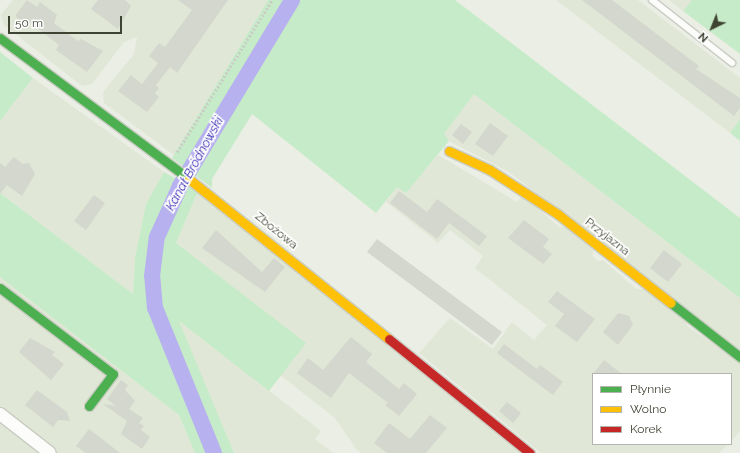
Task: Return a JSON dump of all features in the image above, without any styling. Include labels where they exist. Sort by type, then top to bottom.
[{"type":"street","name":"Zbożowa","points":[[0,38],[171,162],[530,453]]},
{"type":"street","name":"Przyjazna","points":[[449,151],[490,170],[559,215],[740,357]]},
{"type":"street","points":[[0,288],[113,374],[89,406]]},
{"type":"street","points":[[0,414],[50,453]]},
{"type":"lane","points":[[652,0],[732,63]]},
{"type":"path","points":[[171,162],[272,0]]},
{"type":"shaded area","points":[[13,0],[268,0],[174,155],[104,103],[103,92],[134,54],[137,37],[124,42],[92,84],[82,86],[4,25],[1,15]]},
{"type":"shaded area","points":[[556,0],[638,0],[740,78],[740,119],[730,133]]},
{"type":"shaded area","points":[[669,0],[692,0],[683,11]]},
{"type":"shaded area","points":[[33,78],[164,172],[146,205],[135,258],[133,294],[0,193],[0,121]]},
{"type":"shaded area","points":[[474,94],[740,298],[740,352],[509,172],[449,141],[443,135]]},
{"type":"shaded area","points":[[438,155],[517,202],[523,195],[559,227],[565,226],[594,251],[592,256],[598,261],[603,260],[636,289],[646,289],[686,321],[687,326],[740,362],[740,431],[732,440],[732,373],[592,373],[592,445],[727,445],[719,453],[541,453],[419,353],[450,318],[493,349],[512,322],[534,340],[547,325],[475,268],[483,256],[450,230],[438,243],[386,202],[397,187],[406,192]]},
{"type":"shaded area","points":[[198,191],[521,453],[362,453],[357,450],[335,418],[280,375],[305,343],[176,243]]},
{"type":"shaded area","points":[[0,277],[179,415],[195,453],[0,453]]},
{"type":"shaded area","points":[[178,320],[321,431],[315,439],[333,453],[234,453]]},
{"type":"green space","points":[[268,0],[455,0],[740,218],[740,298],[474,94],[444,134],[449,141],[406,193],[397,187],[376,213],[252,114],[212,179],[212,188],[172,158]]},
{"type":"green space","points":[[692,0],[740,0],[740,54],[683,11]]},
{"type":"green space","points":[[0,52],[33,78],[0,121]]},
{"type":"green space","points":[[740,119],[740,141],[730,133]]},
{"type":"green space","points":[[164,172],[198,191],[176,243],[306,343],[269,391],[179,321],[234,453],[195,453],[179,415],[0,277],[0,193],[133,294],[135,258],[146,204]]},
{"type":"building","points":[[27,0],[37,7],[40,2],[57,15],[54,23],[78,41],[81,39],[103,51],[87,72],[56,50],[59,45],[28,21],[25,24],[15,16]]},
{"type":"building","points":[[98,0],[125,0],[131,6],[118,29],[91,9]]},
{"type":"building","points":[[178,0],[228,0],[177,73],[170,67],[156,85],[159,88],[155,93],[159,97],[147,112],[118,91],[131,75],[142,84],[158,63],[149,56],[159,43],[165,47],[192,10]]},
{"type":"building","points":[[582,0],[612,0],[699,66],[696,69],[740,98],[740,108],[734,116]]},
{"type":"building","points":[[490,123],[508,136],[493,156],[475,144]]},
{"type":"building","points":[[461,124],[472,132],[463,144],[452,135]]},
{"type":"building","points":[[14,157],[23,164],[29,163],[35,174],[22,196],[7,185],[0,194],[0,163],[5,167]]},
{"type":"building","points":[[399,191],[427,212],[437,199],[487,236],[479,246],[449,223],[437,239],[390,203]]},
{"type":"building","points":[[94,195],[105,203],[86,230],[74,221]]},
{"type":"building","points":[[524,220],[549,239],[543,247],[552,254],[543,264],[508,238]]},
{"type":"building","points":[[216,230],[262,272],[274,258],[285,267],[265,292],[202,248]]},
{"type":"building","points":[[377,239],[502,332],[492,345],[367,252]]},
{"type":"building","points":[[664,250],[682,264],[668,282],[650,268]]},
{"type":"building","points":[[557,291],[595,319],[577,342],[555,326],[564,314],[548,302]]},
{"type":"building","points":[[618,313],[629,316],[633,325],[618,345],[603,332]]},
{"type":"building","points":[[351,337],[372,354],[366,362],[399,389],[404,383],[417,394],[399,416],[385,405],[388,403],[349,373],[331,398],[297,373],[308,358],[323,370]]},
{"type":"building","points":[[30,338],[55,352],[52,355],[64,364],[51,380],[19,352]]},
{"type":"building","points":[[504,344],[537,369],[540,365],[563,382],[553,395],[497,353]]},
{"type":"building","points":[[604,360],[621,373],[594,373]]},
{"type":"building","points":[[121,380],[128,385],[125,390],[135,401],[129,409],[143,418],[139,423],[144,426],[141,430],[150,437],[142,449],[121,434],[127,421],[103,404],[116,406],[107,399]]},
{"type":"building","points":[[37,390],[67,412],[70,421],[58,420],[53,427],[25,405]]},
{"type":"building","points":[[507,402],[521,413],[513,423],[499,411]]},
{"type":"building","points":[[430,415],[447,428],[426,453],[387,453],[374,443],[389,423],[410,439]]},
{"type":"building","points":[[89,429],[120,453],[86,453],[76,446]]},
{"type":"waterway","name":"Kanał Bródnowski","points":[[214,453],[155,308],[152,276],[157,237],[180,186],[292,0]]},
{"type":"traffic: fast","points":[[0,38],[189,179]]},
{"type":"traffic: fast","points":[[0,288],[113,374],[89,406]]},
{"type":"traffic: fast","points":[[671,303],[740,357]]},
{"type":"traffic: slow","points":[[449,151],[490,170],[559,215],[671,303]]},
{"type":"traffic: slow","points":[[189,179],[389,339]]},
{"type":"traffic: jam","points":[[389,339],[530,453]]}]
